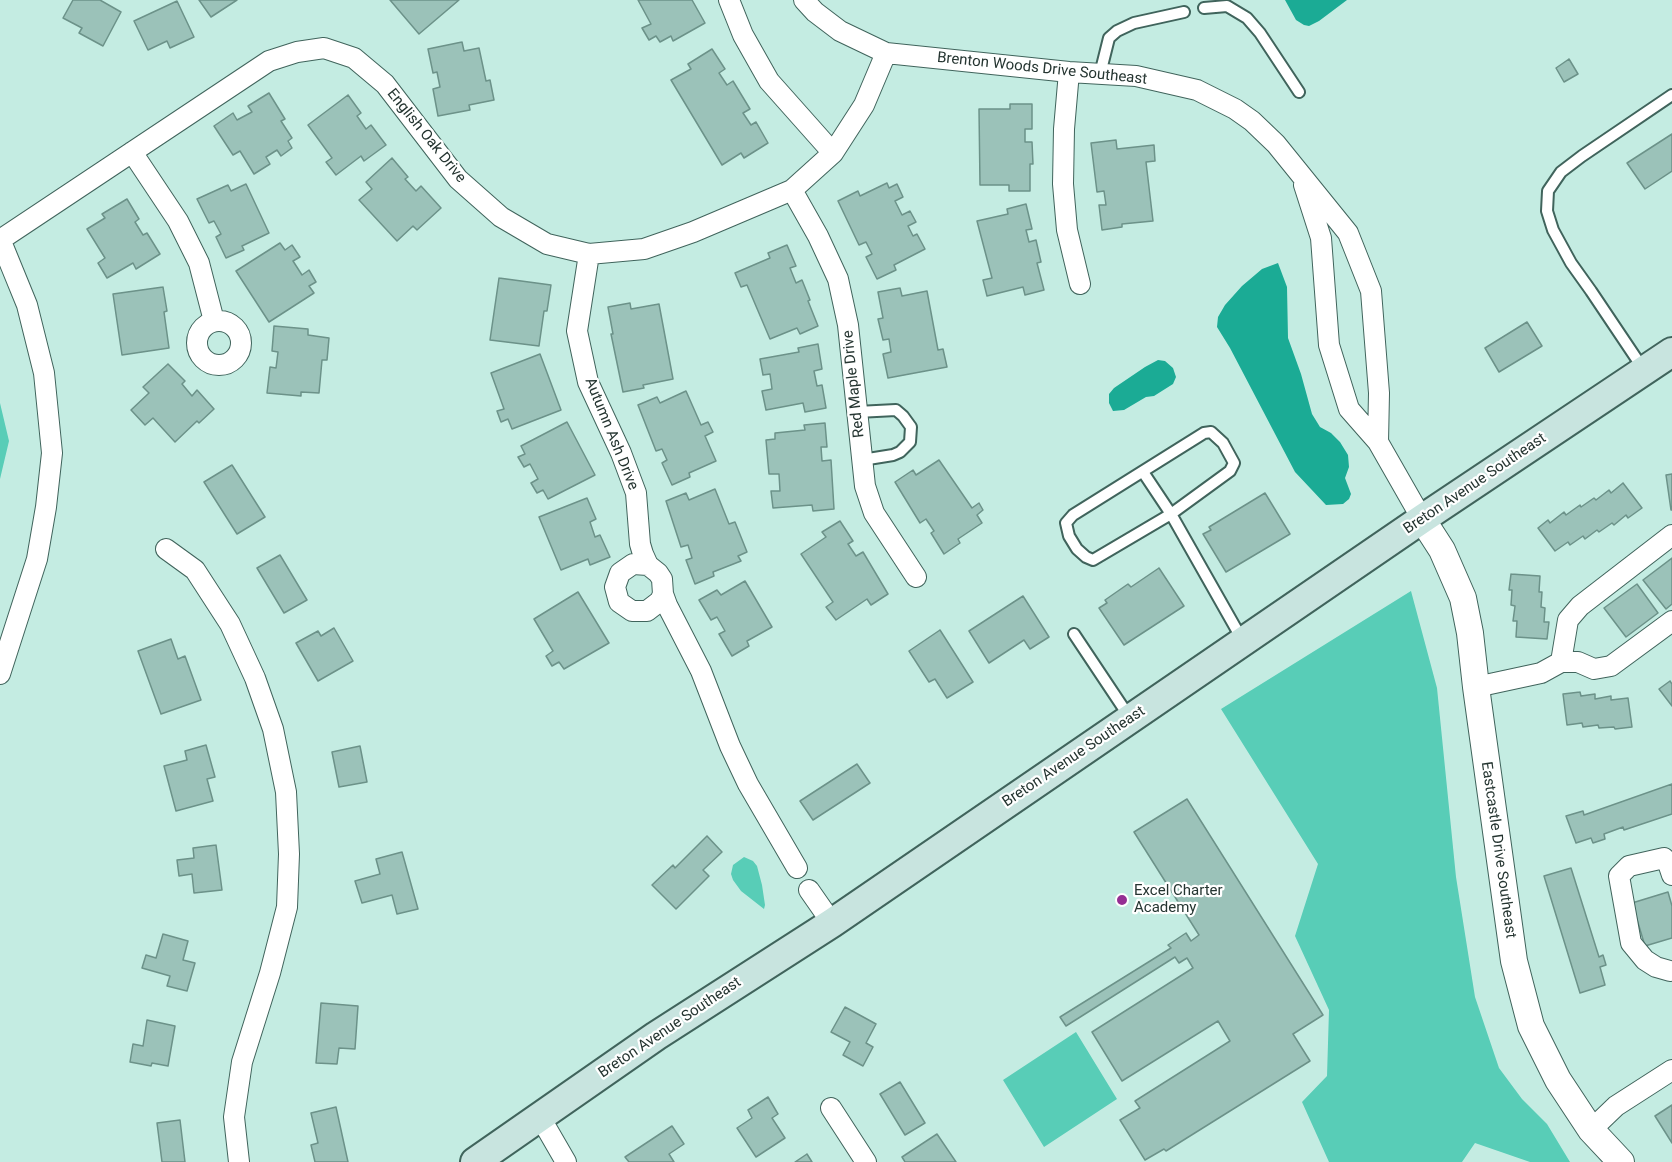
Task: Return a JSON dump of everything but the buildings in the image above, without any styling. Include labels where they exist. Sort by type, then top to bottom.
[{"type":"main road","name":"Breton Avenue Southeast","points":[[475,1162],[656,1036],[832,923],[1422,519],[1672,352]]},
{"type":"street","points":[[729,0],[742,35],[769,81],[833,153]]},
{"type":"street","name":"Brenton Woods Drive Southeast","points":[[804,0],[815,12],[840,31],[886,53],[1069,72],[1136,76],[1197,90],[1235,109],[1252,122],[1276,144],[1347,233],[1371,291],[1379,393],[1378,442]]},
{"type":"street","name":"English Oak Drive","points":[[0,240],[269,61],[297,52],[324,48],[354,58],[385,84],[458,179],[501,217],[547,244],[589,254],[644,249],[693,232],[792,190],[833,153],[864,105],[886,53]]},
{"type":"street","points":[[1069,72],[1064,129],[1063,184],[1067,230],[1080,284]]},
{"type":"street","points":[[132,152],[178,221],[199,263],[214,321]]},
{"type":"street","name":"Brenton Woods Drive Southeast","points":[[1300,173],[1321,238],[1329,345],[1349,409],[1378,442],[1422,519]]},
{"type":"street","name":"Red Maple Drive","points":[[792,190],[818,236],[838,279],[848,325],[865,486],[874,513],[916,577]]},
{"type":"street","points":[[0,240],[27,305],[44,373],[52,453],[37,559],[0,674]]},
{"type":"street","name":"Autumn Ash Drive","points":[[589,254],[577,331],[588,382],[621,453],[636,493],[640,544],[648,565],[662,579],[658,601],[672,616],[701,671],[730,746],[748,784],[797,868]]},
{"type":"street","name":"Eastcastle Drive Southeast","points":[[1422,519],[1442,550],[1463,597],[1470,633],[1514,961],[1531,1026],[1558,1080],[1591,1130],[1621,1162]]},
{"type":"street","points":[[1561,662],[1568,620],[1580,606],[1672,535]]},
{"type":"street","points":[[640,544],[626,568],[620,573],[615,587],[619,602],[632,611],[639,612],[658,601]]},
{"type":"street","points":[[166,549],[195,570],[230,624],[255,678],[273,729],[286,792],[289,854],[287,907],[270,974],[242,1062],[234,1117],[239,1162]]},
{"type":"street","points":[[626,568],[641,564],[648,565]]},
{"type":"street","points":[[1476,687],[1541,673],[1561,662],[1578,663],[1594,669],[1611,666],[1672,621]]},
{"type":"street","points":[[1671,972],[1645,960],[1632,943],[1619,876],[1629,866],[1664,858],[1672,875]]},
{"type":"street","points":[[809,890],[832,923]]},
{"type":"street","points":[[1591,1130],[1616,1106],[1672,1070]]},
{"type":"street","points":[[831,1108],[866,1162]]},
{"type":"street","points":[[540,1118],[566,1162]]},
{"type":"lane","points":[[1204,8],[1227,6],[1247,18],[1260,33],[1299,92]]},
{"type":"lane","points":[[1100,74],[1109,38],[1117,31],[1134,23],[1184,12]]},
{"type":"lane","points":[[1644,370],[1571,263],[1553,230],[1547,211],[1548,190],[1561,172],[1672,95]]},
{"type":"lane","points":[[857,412],[896,410],[911,427],[910,442],[900,452],[862,460]]},
{"type":"lane","points":[[1211,432],[1223,443],[1233,464],[1230,471],[1171,514],[1093,560],[1077,549],[1069,536],[1066,522],[1073,515],[1204,433],[1211,432]]},
{"type":"lane","points":[[1143,472],[1171,514],[1243,641]]},
{"type":"lane","points":[[1074,634],[1130,719]]},
{"type":"shaded area","points":[[1285,0],[1347,0],[1309,26],[1296,20]]},
{"type":"shaded area","points":[[1278,263],[1287,287],[1288,338],[1312,414],[1320,427],[1340,442],[1348,455],[1349,467],[1345,478],[1351,494],[1343,504],[1326,505],[1295,472],[1217,327],[1218,317],[1225,305],[1242,286],[1262,269]]},
{"type":"shaded area","points":[[1158,360],[1165,361],[1173,368],[1176,377],[1173,384],[1124,410],[1113,411],[1109,403],[1109,394],[1114,388]]},
{"type":"shaded area","points":[[0,403],[9,441],[0,479]]},
{"type":"shaded area","points":[[1411,591],[1437,688],[1456,877],[1475,997],[1499,1068],[1522,1099],[1547,1124],[1570,1162],[1530,1162],[1475,1143],[1462,1162],[1329,1162],[1302,1102],[1327,1076],[1329,1010],[1295,936],[1318,864],[1221,709]]},
{"type":"shaded area","points":[[744,857],[753,861],[757,866],[762,885],[764,909],[741,891],[733,880],[731,874],[733,865]]},
{"type":"shaded area","points":[[1076,1032],[1117,1099],[1044,1147],[1003,1080]]},
{"type":"place","name":"Excel Charter Academy","points":[[1122,900]]}]
